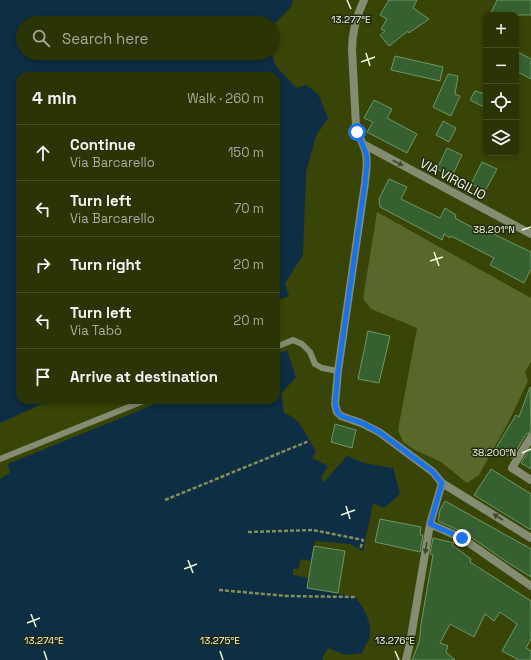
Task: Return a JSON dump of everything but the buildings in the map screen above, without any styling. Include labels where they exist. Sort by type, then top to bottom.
[{"type":"street","points":[[364,0],[356,20],[352,38],[352,50],[356,126],[358,135],[363,144],[367,161],[338,371],[335,404],[337,412],[341,416],[362,423],[379,432],[433,472],[442,483],[531,538]]},
{"type":"street","name":"VIA VIRGILIO","points":[[363,144],[531,234]]},
{"type":"street","points":[[531,437],[512,468],[531,480]]},
{"type":"street","points":[[406,660],[430,524],[442,483]]},
{"type":"street","points":[[430,524],[462,538],[531,586]]},
{"type":"lane","points":[[280,345],[293,340],[302,344],[310,352],[316,364],[322,368],[338,371]]},
{"type":"lane","points":[[0,459],[136,404]]},
{"type":"path","points":[[165,500],[309,441]]},
{"type":"path","points":[[248,532],[313,530],[363,540],[360,548]]},
{"type":"path","points":[[219,590],[287,596],[355,597]]},
{"type":"green space","points":[[377,212],[531,298],[531,362],[525,372],[528,381],[508,423],[479,475],[467,483],[441,462],[415,450],[403,442],[398,430],[417,328],[371,309],[363,299]]},
{"type":"water","points":[[0,0],[293,0],[291,7],[280,19],[280,16],[16,16],[16,60],[274,60],[276,66],[296,88],[306,85],[318,94],[328,118],[316,136],[306,172],[303,255],[285,283],[289,296],[280,299],[280,72],[16,72],[16,404],[42,404],[0,423]]},
{"type":"water","points":[[287,350],[296,377],[281,394],[284,413],[295,420],[303,429],[316,451],[312,458],[328,466],[321,478],[324,482],[347,456],[364,463],[393,468],[400,494],[384,508],[373,503],[363,551],[350,544],[315,541],[311,561],[301,559],[298,569],[293,569],[293,575],[308,578],[307,588],[355,597],[364,610],[370,625],[369,640],[362,653],[346,655],[328,648],[322,658],[323,660],[0,660],[0,479],[10,473],[8,464],[155,404],[280,404],[280,353]]},
{"type":"route","points":[[357,132],[363,144],[367,161],[358,237],[335,396],[337,412],[341,416],[362,423],[379,432],[433,472],[442,483],[430,524],[462,538]]}]
